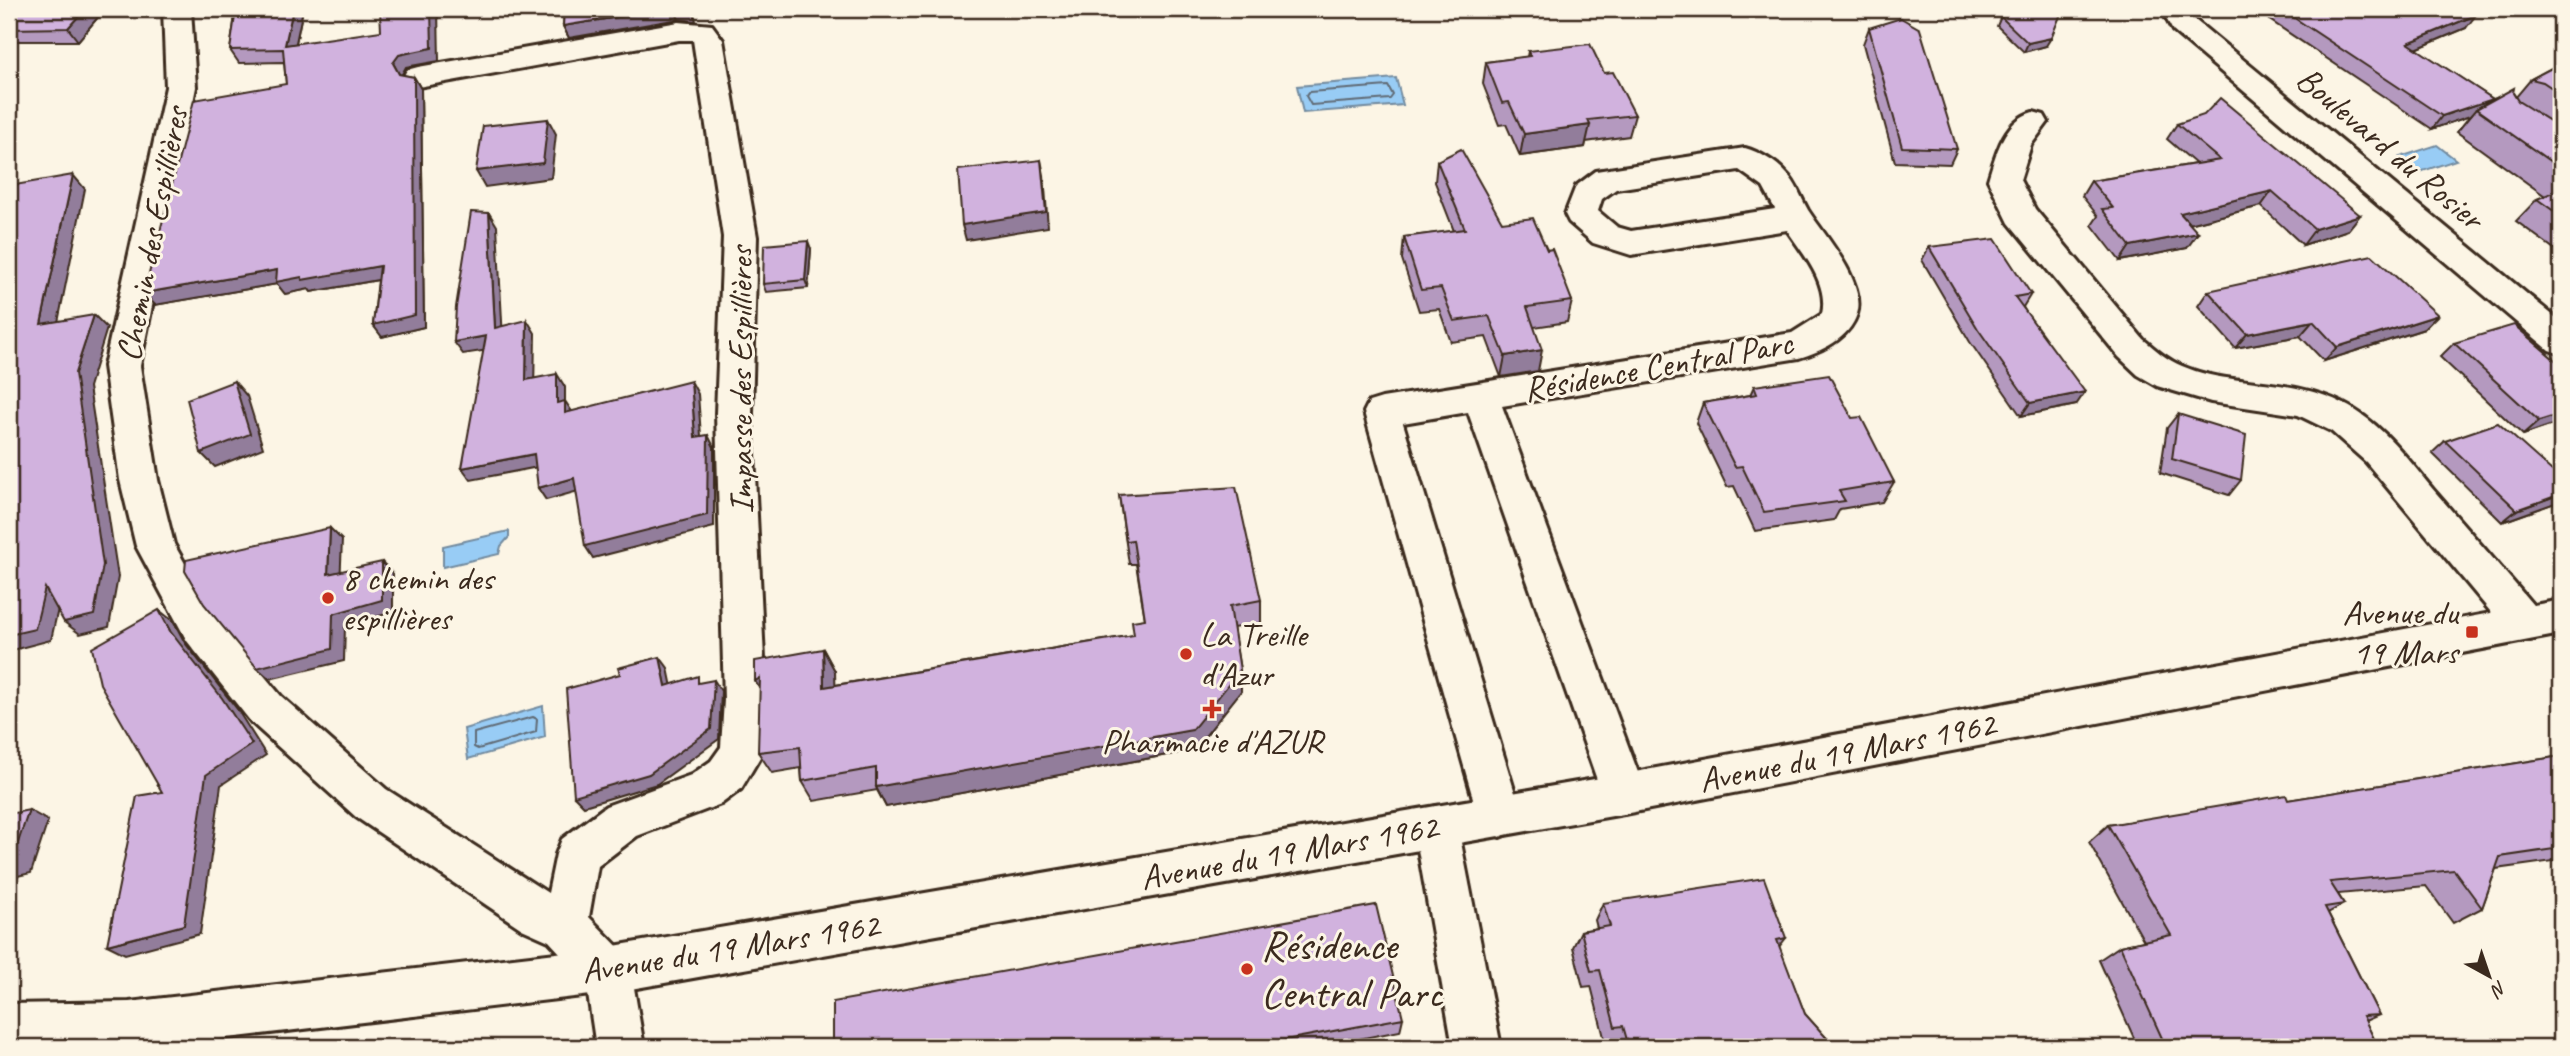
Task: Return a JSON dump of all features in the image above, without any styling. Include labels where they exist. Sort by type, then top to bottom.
[{"type":"street","name":"Chemin des Espillières","points":[[177,9],[181,87],[141,266],[122,366],[139,480],[155,547],[201,629],[266,709],[371,803],[538,913],[565,925],[608,970]]},
{"type":"street","name":"Boulevard du Rosier","points":[[2175,9],[2183,25],[2561,341]]},
{"type":"street","name":"Impasse des Espillières","points":[[418,77],[680,31],[702,31],[708,40],[740,237],[734,412],[745,686],[742,752],[726,775],[706,790],[622,821],[578,854],[565,925]]},
{"type":"street","points":[[2033,122],[2016,142],[2004,180],[2021,215],[2131,348],[2152,366],[2190,383],[2296,401],[2320,409],[2354,428],[2542,620]]},
{"type":"street","name":"Résidence Central Parc","points":[[1500,816],[1382,412],[1799,345],[1825,331],[1840,315],[1842,299],[1836,281],[1776,180],[1745,159],[1606,179],[1587,194],[1581,214],[1605,235],[1631,243],[1796,216]]},
{"type":"street","name":"Résidence Central Parc","points":[[1481,397],[1624,794]]},
{"type":"street","name":"Avenue du 19 Mars 1962","points":[[9,1028],[129,1026],[608,970],[1624,794],[2542,620]]},
{"type":"street","points":[[1436,827],[1477,1047]]},
{"type":"street","points":[[608,970],[620,1047]]},
{"type":"water","points":[[1396,78],[1403,105],[1303,113],[1297,86]]},
{"type":"water","points":[[2437,145],[2456,160],[2420,172],[2400,157]]},
{"type":"water","points":[[509,531],[509,537],[501,546],[499,554],[443,567],[443,546]]},
{"type":"water","points":[[543,706],[545,737],[468,759],[464,729]]},
{"type":"building","points":[[9,9],[85,9],[68,28],[9,29]]},
{"type":"building","points":[[236,9],[293,9],[285,45],[381,31],[380,9],[431,9],[432,48],[399,55],[393,63],[399,74],[414,77],[415,315],[373,325],[380,266],[276,282],[277,270],[144,293],[194,100],[286,84],[283,49],[230,50]]},
{"type":"building","points":[[564,9],[666,9],[563,26]]},
{"type":"building","points":[[2005,9],[2063,9],[2051,38],[2028,43],[2001,17]]},
{"type":"building","points":[[2281,9],[2466,9],[2476,15],[2408,43],[2493,99],[2442,116]]},
{"type":"building","points":[[1901,18],[1920,29],[1957,149],[1902,147],[1869,28]]},
{"type":"building","points":[[1590,44],[1604,73],[1613,72],[1635,115],[1588,120],[1590,125],[1524,134],[1509,102],[1502,103],[1486,62],[1530,56],[1528,51]]},
{"type":"building","points":[[2561,63],[2561,94],[2543,82],[2531,79]]},
{"type":"building","points":[[2514,88],[2513,93],[2518,101],[2561,128],[2561,169],[2476,109]]},
{"type":"building","points":[[2220,98],[2360,215],[2315,229],[2272,191],[2180,213],[2198,233],[2130,246],[2102,209],[2113,208],[2091,181],[2220,160],[2177,124],[2204,115]]},
{"type":"building","points":[[548,119],[543,163],[476,171],[483,126]]},
{"type":"building","points":[[1461,149],[1502,222],[1533,218],[1547,250],[1552,249],[1572,301],[1527,307],[1542,350],[1505,356],[1489,316],[1454,321],[1441,288],[1421,290],[1404,237],[1465,229],[1437,161]]},
{"type":"building","points":[[1041,160],[1046,212],[962,225],[958,170]]},
{"type":"building","points":[[73,175],[41,324],[94,315],[75,373],[103,565],[94,615],[64,622],[45,588],[35,629],[9,635],[9,186]]},
{"type":"building","points":[[2561,189],[2561,216],[2537,199]]},
{"type":"building","points":[[471,212],[489,213],[495,328],[527,320],[526,380],[557,374],[557,403],[565,401],[565,413],[691,381],[695,437],[708,435],[707,515],[585,546],[574,478],[538,488],[534,454],[462,468],[486,336],[454,342],[456,307]]},
{"type":"building","points":[[1995,239],[2031,294],[2015,297],[2085,392],[2030,403],[1978,329],[1929,247]]},
{"type":"building","points":[[808,241],[805,280],[763,284],[764,245]]},
{"type":"building","points":[[2372,255],[2438,315],[2337,347],[2313,321],[2247,334],[2208,291]]},
{"type":"building","points":[[2514,325],[2561,365],[2561,414],[2539,421],[2454,343]]},
{"type":"building","points":[[1829,375],[1852,418],[1861,417],[1894,482],[1839,491],[1845,501],[1764,512],[1742,466],[1735,467],[1703,403],[1757,394],[1754,386]]},
{"type":"building","points":[[234,381],[250,434],[201,453],[187,399]]},
{"type":"building","points":[[2178,414],[2246,435],[2241,480],[2172,459]]},
{"type":"building","points":[[2498,423],[2561,479],[2561,494],[2517,510],[2445,441]]},
{"type":"building","name":"La Treille d'Azur","points":[[1236,487],[1261,600],[1230,606],[1240,670],[1192,730],[876,787],[876,768],[802,781],[800,747],[758,752],[760,678],[755,681],[755,661],[823,649],[824,687],[1134,635],[1132,621],[1145,619],[1133,540],[1126,541],[1119,495]]},
{"type":"building","points":[[330,528],[328,574],[382,562],[382,600],[333,614],[332,649],[257,668],[204,604],[185,571],[186,560]]},
{"type":"building","points":[[159,610],[170,631],[222,698],[252,744],[206,775],[184,925],[107,945],[137,796],[162,792],[100,684],[92,648]]},
{"type":"building","points":[[660,657],[666,686],[698,676],[698,683],[714,680],[711,729],[649,774],[574,796],[566,689],[620,674],[618,668]]},
{"type":"building","points":[[2561,756],[2561,848],[2500,857],[2482,908],[2454,870],[2330,882],[2344,904],[2325,907],[2379,1015],[2363,1016],[2378,1047],[2166,1047],[2120,946],[2171,935],[2108,825],[2286,795],[2288,800]]},
{"type":"building","points":[[29,810],[11,863],[9,863],[9,814]]},
{"type":"building","points":[[1764,878],[1786,938],[1777,940],[1805,1014],[1832,1044],[1814,1047],[1629,1047],[1623,1026],[1615,1027],[1600,970],[1591,971],[1581,931],[1610,926],[1603,903]]},
{"type":"building","name":"Résidence Central Parc","points":[[1376,905],[1403,1018],[1248,1047],[833,1047],[833,1002]]},
{"type":"place","name":"8 chemin des espillières","points":[[328,598]]},
{"type":"place","name":"Avenue du 19 Mars","points":[[2472,632]]},
{"type":"place","name":"La Treille d'Azur","points":[[1186,654]]},
{"type":"place","name":"Pharmacie d'AZUR","points":[[1212,709]]},
{"type":"place","name":"Résidence Central Parc","points":[[1247,969]]}]
